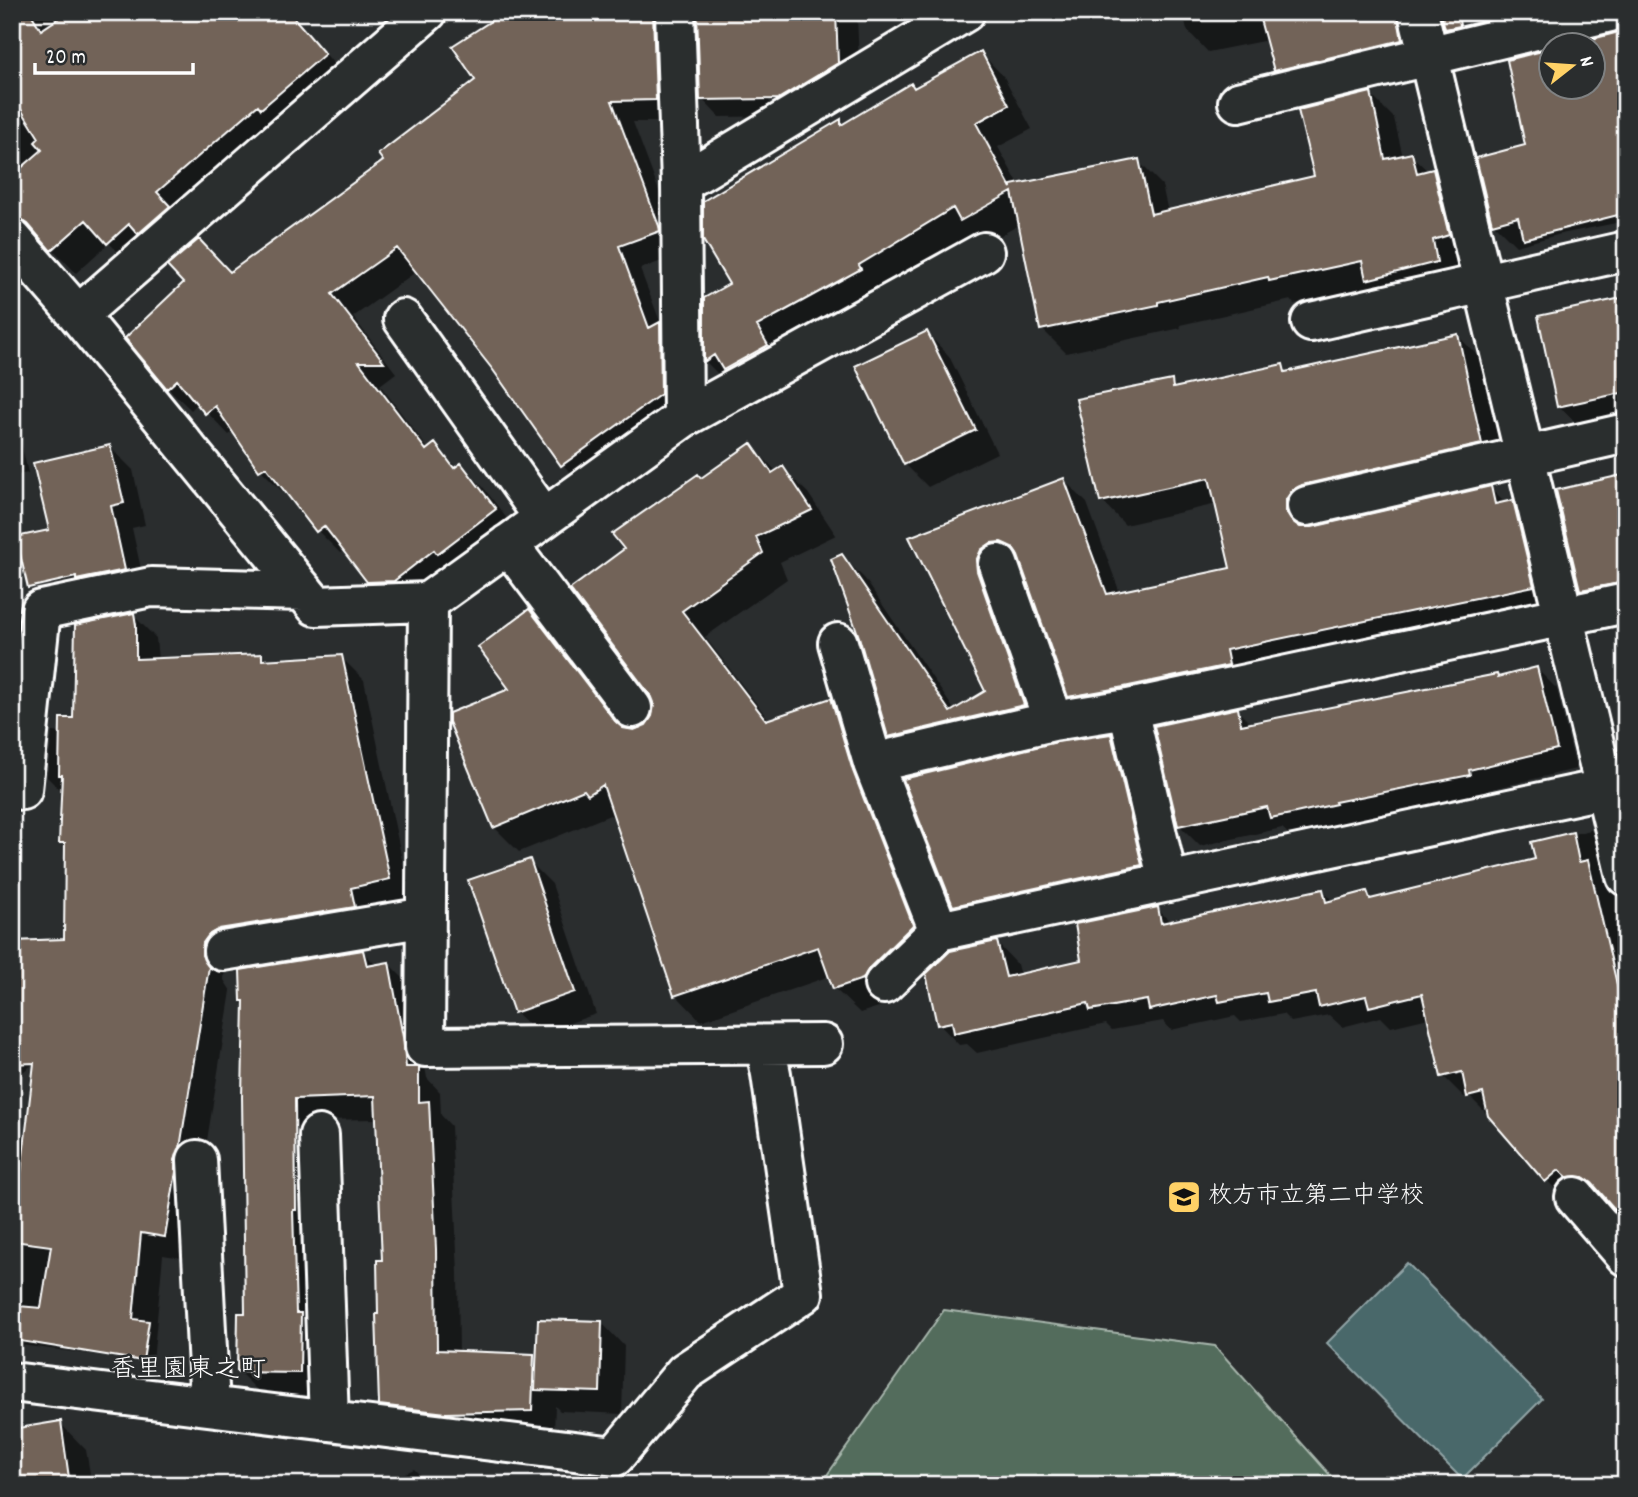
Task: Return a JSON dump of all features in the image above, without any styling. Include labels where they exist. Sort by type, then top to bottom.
[{"type":"street","points":[[78,315],[427,12]]},
{"type":"street","points":[[675,12],[681,183],[683,418]]},
{"type":"street","points":[[681,183],[965,12]]},
{"type":"street","points":[[1419,12],[1564,616],[1616,786],[1626,876]]},
{"type":"street","points":[[1238,102],[1610,12]]},
{"type":"street","points":[[12,239],[78,315],[310,599]]},
{"type":"street","points":[[1311,322],[1626,251]]},
{"type":"street","points":[[22,790],[41,610],[151,587],[310,599],[428,602],[683,418],[984,252]]},
{"type":"street","points":[[403,319],[544,518]]},
{"type":"street","points":[[1307,506],[1626,433]]},
{"type":"street","points":[[508,544],[632,708]]},
{"type":"street","points":[[998,564],[1053,721]]},
{"type":"street","points":[[428,602],[425,1047],[823,1044]]},
{"type":"street","points":[[873,764],[1053,721],[1128,709],[1626,603]]},
{"type":"street","points":[[838,643],[873,764],[939,931]]},
{"type":"street","points":[[1128,709],[1168,882]]},
{"type":"street","points":[[884,984],[939,931],[1616,786]]},
{"type":"street","points":[[223,951],[426,917]]},
{"type":"street","points":[[12,1382],[615,1455],[685,1372],[803,1294],[765,1045]]},
{"type":"street","points":[[319,1135],[329,1421]]},
{"type":"street","points":[[197,1160],[209,1406]]},
{"type":"street","points":[[1575,1197],[1626,1256]]},
{"type":"green space","points":[[944,1310],[1215,1346],[1339,1485],[820,1485]]},
{"type":"water","points":[[1407,1263],[1542,1399],[1462,1479],[1327,1343]]},
{"type":"building","points":[[12,12],[30,12],[41,30],[68,12],[289,12],[325,54],[261,109],[258,105],[157,192],[170,206],[138,234],[129,224],[107,244],[86,220],[51,251],[28,224],[12,218],[12,176],[42,150],[35,142],[39,138],[12,95]]},
{"type":"building","points":[[505,12],[653,12],[656,100],[612,101],[660,231],[619,246],[649,328],[660,322],[661,394],[561,466],[493,370],[397,248],[332,294],[384,362],[359,362],[426,450],[435,443],[454,468],[461,463],[496,509],[437,554],[434,550],[394,581],[367,582],[324,526],[316,532],[266,467],[259,471],[215,406],[205,414],[177,380],[167,389],[125,338],[183,283],[167,266],[199,239],[230,272],[383,161],[378,154],[475,80],[452,46]]},
{"type":"building","points":[[697,12],[836,12],[838,63],[778,99],[700,100]]},
{"type":"building","points":[[1258,12],[1397,12],[1402,40],[1274,71]]},
{"type":"building","points":[[1441,12],[1458,12],[1460,26],[1445,29]]},
{"type":"building","points":[[1626,27],[1626,213],[1523,239],[1518,217],[1492,224],[1476,158],[1525,145],[1507,60],[1536,53],[1536,102],[1606,102],[1606,35]]},
{"type":"building","points":[[981,51],[1009,105],[976,123],[1011,188],[1011,185],[1139,159],[1151,214],[1314,176],[1298,110],[1371,92],[1385,159],[1412,153],[1417,173],[1433,169],[1449,235],[1433,240],[1437,262],[1366,280],[1362,261],[1269,281],[1268,277],[1158,302],[1158,305],[1040,330],[1012,192],[960,221],[953,208],[859,265],[861,269],[757,326],[768,345],[723,370],[714,355],[704,362],[704,298],[729,284],[703,240],[703,201],[841,119],[841,125],[911,83],[914,88]]},
{"type":"building","points":[[1626,297],[1626,392],[1557,407],[1538,316]]},
{"type":"building","points":[[927,331],[976,430],[904,465],[855,366]]},
{"type":"building","points":[[1458,334],[1482,444],[1302,485],[1293,490],[1286,499],[1286,512],[1300,527],[1312,527],[1491,486],[1495,504],[1513,500],[1534,586],[1226,650],[1229,665],[1068,697],[1018,556],[1012,547],[1001,542],[991,543],[981,550],[976,561],[977,571],[1024,705],[888,737],[859,637],[831,559],[842,554],[950,712],[985,691],[909,537],[1064,478],[1107,594],[1230,568],[1209,478],[1100,502],[1076,399],[1172,380],[1173,388],[1283,364],[1285,372]]},
{"type":"building","points":[[751,443],[772,473],[783,466],[812,510],[756,537],[763,553],[682,611],[766,720],[831,698],[853,771],[913,925],[869,968],[863,979],[833,989],[818,947],[674,996],[603,785],[588,795],[584,790],[493,828],[449,722],[449,713],[509,689],[478,647],[529,609],[615,721],[623,728],[634,730],[646,725],[652,716],[654,705],[650,695],[570,589],[624,549],[612,534],[698,474],[701,478]]},
{"type":"building","points":[[110,445],[124,503],[111,506],[125,570],[28,588],[16,537],[49,530],[33,463]]},
{"type":"building","points":[[1626,474],[1626,582],[1580,590],[1556,490]]},
{"type":"building","points":[[134,613],[136,659],[262,654],[262,660],[342,655],[390,879],[351,888],[355,907],[219,929],[210,934],[203,943],[202,955],[209,967],[180,1148],[175,1160],[176,1172],[165,1237],[141,1233],[133,1319],[149,1321],[143,1361],[14,1340],[19,1306],[41,1308],[51,1246],[13,1241],[34,1063],[12,1064],[12,941],[64,939],[65,843],[59,843],[62,775],[59,775],[60,718],[73,718],[75,625]]},
{"type":"building","points":[[1537,667],[1557,749],[1469,770],[1470,775],[1335,802],[1336,804],[1291,814],[1270,818],[1267,807],[1178,826],[1154,726],[1238,708],[1241,725],[1497,674],[1498,677]]},
{"type":"building","points":[[1111,734],[1142,865],[953,906],[903,779],[1057,742]]},
{"type":"building","points":[[1573,832],[1579,862],[1588,860],[1626,1023],[1626,1222],[1592,1183],[1583,1177],[1567,1177],[1559,1170],[1545,1182],[1488,1116],[1483,1093],[1467,1097],[1462,1072],[1441,1077],[1422,994],[1369,1007],[1366,996],[1319,1007],[1316,993],[1268,1002],[1266,993],[1219,1002],[1217,995],[1149,1010],[1147,1000],[1090,1010],[1088,1003],[954,1033],[952,1022],[937,1025],[926,974],[950,951],[997,941],[1006,977],[1081,960],[1075,924],[1158,907],[1161,923],[1323,889],[1326,902],[1367,891],[1370,899],[1535,859],[1531,842]]},
{"type":"building","points":[[530,859],[575,992],[514,1013],[468,880]]},
{"type":"building","points":[[363,950],[367,966],[389,962],[406,1067],[419,1067],[419,1102],[429,1101],[436,1249],[437,1350],[534,1354],[532,1411],[446,1413],[379,1405],[377,1260],[382,1260],[375,1096],[295,1099],[296,1210],[293,1210],[296,1313],[301,1313],[300,1373],[237,1372],[238,1313],[245,1313],[242,1097],[244,1001],[241,1001],[240,970]]},
{"type":"building","points":[[538,1319],[602,1321],[600,1392],[535,1390]]},
{"type":"building","points":[[61,1421],[70,1485],[12,1485],[12,1429]]},
{"type":"place","name":"枚方市立第二中学校","points":[[1184,1197]]},
{"type":"district","name":"香里園東之町","points":[[188,1370]]}]
